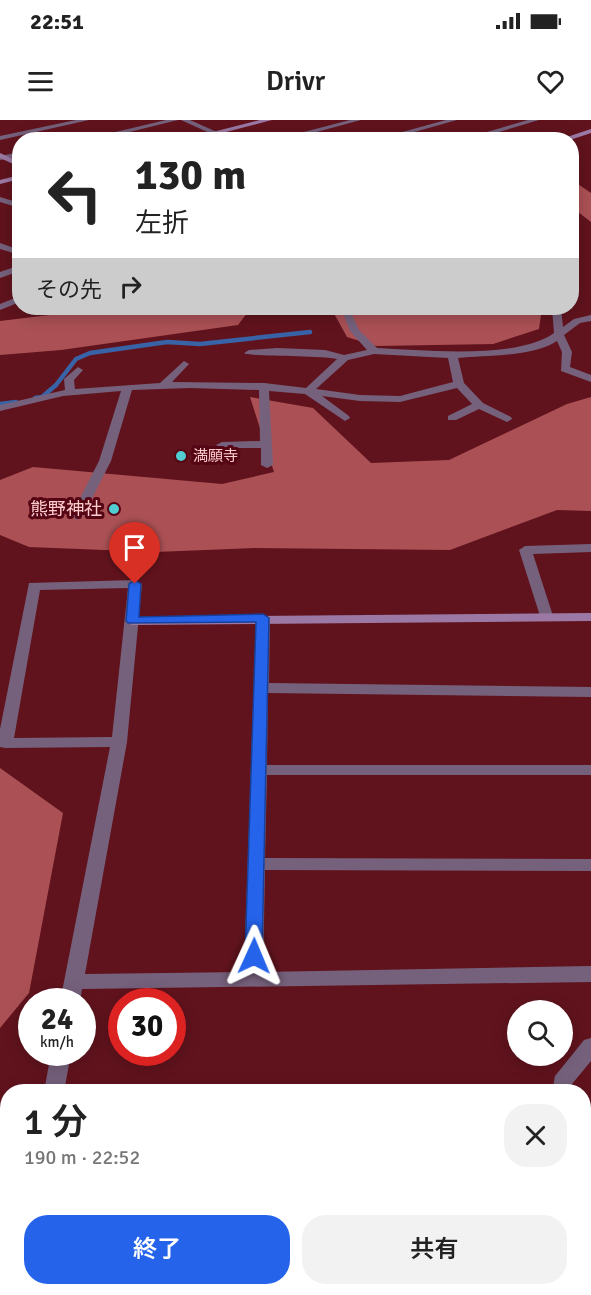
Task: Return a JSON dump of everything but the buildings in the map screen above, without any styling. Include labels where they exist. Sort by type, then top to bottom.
[{"type":"street","points":[[29,132],[86,120]]},
{"type":"street","points":[[122,132],[175,120]]},
{"type":"street","points":[[184,120],[213,132]]},
{"type":"street","points":[[219,132],[269,120]]},
{"type":"street","points":[[309,132],[358,120]]},
{"type":"street","points":[[432,120],[469,132]]},
{"type":"street","points":[[407,132],[454,120]]},
{"type":"street","points":[[490,132],[536,120]]},
{"type":"street","points":[[348,315],[355,331],[374,351]]},
{"type":"street","points":[[557,315],[559,335],[567,352],[565,369],[591,379]]},
{"type":"street","points":[[249,353],[277,351],[325,353],[344,358],[374,351],[452,355],[517,350],[547,344],[577,321],[591,318]]},
{"type":"street","points":[[452,355],[459,384],[479,405],[507,419]]},
{"type":"street","points":[[308,391],[344,358]]},
{"type":"street","points":[[162,386],[184,364]]},
{"type":"street","points":[[70,392],[69,379],[78,370]]},
{"type":"street","points":[[0,408],[70,392],[128,387],[264,386],[360,398],[400,399],[459,384]]},
{"type":"street","points":[[264,386],[267,465]]},
{"type":"street","points":[[77,516],[105,461],[115,434],[117,416],[128,387]]},
{"type":"street","points":[[308,391],[345,418]]},
{"type":"street","points":[[452,418],[479,405]]},
{"type":"street","points":[[222,445],[241,449],[266,444]]},
{"type":"street","points":[[546,616],[525,550],[591,548]]},
{"type":"street","points":[[73,988],[118,742],[135,584],[34,585],[5,743],[118,742]]},
{"type":"street","points":[[132,621],[263,618],[591,617]]},
{"type":"street","points":[[253,980],[263,618]]},
{"type":"street","points":[[261,688],[591,692]]},
{"type":"street","points":[[259,770],[591,770]]},
{"type":"street","points":[[256,864],[591,865]]},
{"type":"street","points":[[74,982],[591,974]]},
{"type":"street","points":[[562,1084],[591,1046]]},
{"type":"street","points":[[55,1084],[59,1066]]},
{"type":"shaded area","points":[[579,185],[591,193],[591,222],[579,213]]},
{"type":"shaded area","points":[[49,315],[246,315],[238,325],[61,350],[0,355],[0,321]]},
{"type":"shaded area","points":[[335,315],[541,315],[539,329],[493,344],[376,346],[347,337]]},
{"type":"shaded area","points":[[250,397],[313,408],[371,463],[449,460],[567,404],[591,397],[591,511],[557,510],[450,550],[255,548],[155,552],[29,547],[0,535],[0,480],[33,467],[222,484],[274,472]]},
{"type":"shaded area","points":[[0,768],[63,813],[30,988],[18,988],[18,1006],[0,1028]]},
{"type":"waterway","points":[[35,398],[42,397],[56,385],[76,359],[90,353],[167,342],[200,344],[310,332]]},
{"type":"waterway","points":[[0,404],[16,402]]},
{"type":"place","name":"満願寺","points":[[181,456]]},
{"type":"place","name":"熊野神社","points":[[114,509]]},
{"type":"route","points":[[135,584],[132,621],[263,618],[254,956]]}]
